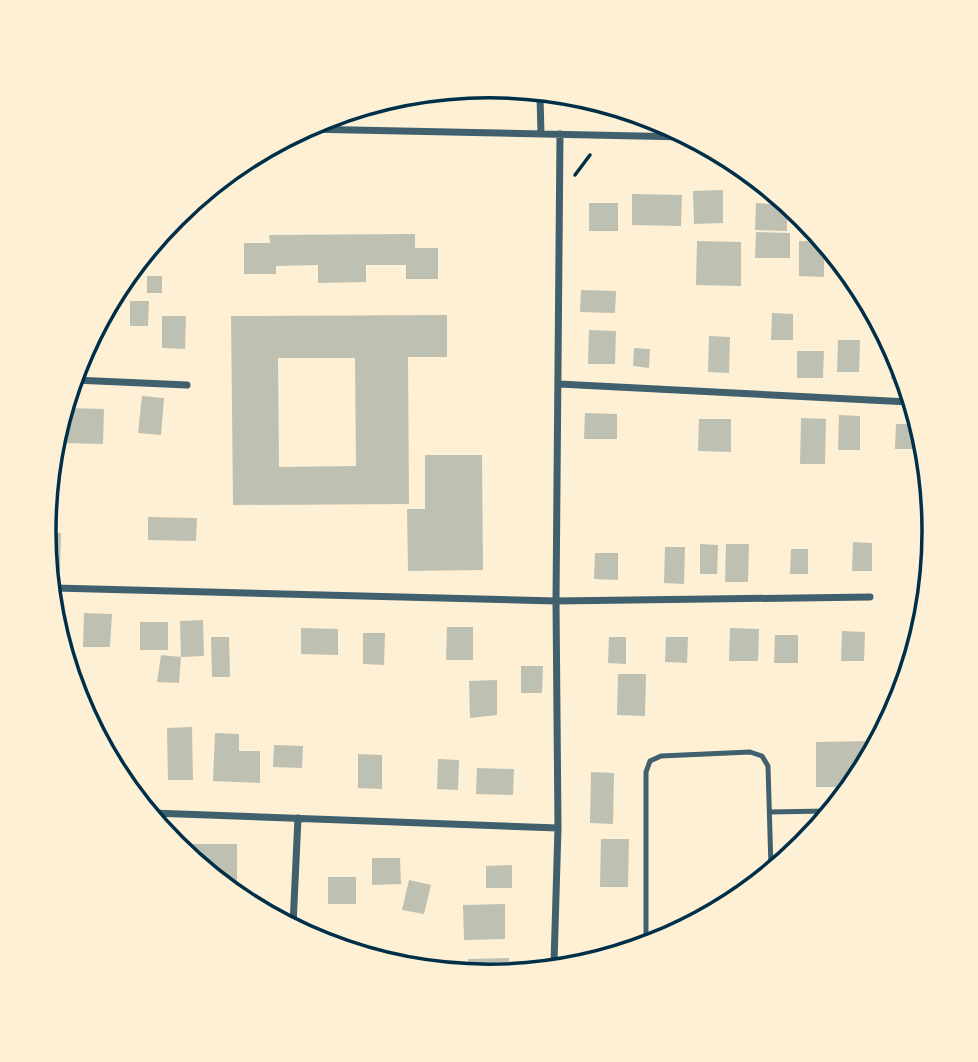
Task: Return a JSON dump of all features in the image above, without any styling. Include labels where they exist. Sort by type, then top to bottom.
[{"type":"street","points":[[540,101],[541,134]]},
{"type":"street","points":[[327,129],[667,137]]},
{"type":"street","points":[[554,959],[558,828],[556,601],[560,134]]},
{"type":"street","points":[[83,380],[187,385]]},
{"type":"street","points":[[559,384],[902,402]]},
{"type":"street","points":[[60,588],[556,601],[870,597]]},
{"type":"street","points":[[161,813],[558,828]]},
{"type":"street","points":[[293,917],[299,818]]},
{"type":"lane","points":[[646,934],[646,772],[650,761],[661,755],[750,752],[762,756],[768,766],[771,860]]},
{"type":"lane","points":[[770,812],[819,811]]},
{"type":"path","points":[[575,175],[590,155]]},
{"type":"building","points":[[723,190],[723,223],[694,224],[693,191]]},
{"type":"building","points":[[632,194],[682,195],[681,226],[632,225]]},
{"type":"building","points":[[589,203],[618,203],[618,231],[589,231]]},
{"type":"building","points":[[756,203],[773,204],[787,217],[787,231],[755,230]]},
{"type":"building","points":[[756,232],[790,233],[790,258],[755,258]]},
{"type":"building","points":[[415,234],[415,248],[438,248],[438,279],[406,279],[406,265],[366,265],[366,282],[318,283],[318,265],[276,266],[276,274],[244,274],[244,243],[270,243],[269,235]]},
{"type":"building","points":[[697,241],[741,242],[741,286],[696,285]]},
{"type":"building","points":[[799,241],[810,241],[824,256],[824,277],[799,276]]},
{"type":"building","points":[[147,276],[162,276],[162,293],[147,293]]},
{"type":"building","points":[[581,290],[616,291],[615,313],[580,312]]},
{"type":"building","points":[[130,301],[149,301],[148,326],[130,326]]},
{"type":"building","points":[[772,313],[793,314],[793,340],[771,340]]},
{"type":"building","points":[[447,315],[447,357],[408,357],[409,504],[233,505],[231,316]],"holes":[[[278,358],[355,358],[356,466],[279,467]]]},
{"type":"building","points":[[162,316],[186,316],[185,349],[162,348]]},
{"type":"building","points":[[589,330],[616,331],[615,364],[588,364]]},
{"type":"building","points":[[709,336],[730,337],[729,373],[708,372]]},
{"type":"building","points":[[838,340],[860,340],[859,372],[837,372]]},
{"type":"building","points":[[634,348],[650,349],[649,368],[633,366]]},
{"type":"building","points":[[797,351],[824,351],[823,378],[797,378]]},
{"type":"building","points":[[142,396],[164,398],[161,435],[138,433]]},
{"type":"building","points":[[74,408],[104,409],[103,444],[65,443]]},
{"type":"building","points":[[585,413],[617,414],[617,439],[584,439]]},
{"type":"building","points":[[839,415],[860,416],[860,450],[838,450]]},
{"type":"building","points":[[801,418],[826,419],[825,464],[800,464]]},
{"type":"building","points":[[699,419],[731,419],[731,452],[698,451]]},
{"type":"building","points":[[896,424],[908,424],[914,449],[895,449]]},
{"type":"building","points":[[425,455],[482,455],[483,570],[408,571],[407,509],[425,509]]},
{"type":"building","points":[[148,517],[197,518],[196,541],[148,540]]},
{"type":"building","points":[[56,533],[61,533],[60,572],[57,559]]},
{"type":"building","points":[[853,542],[872,543],[872,571],[852,571]]},
{"type":"building","points":[[700,544],[718,545],[717,574],[700,574]]},
{"type":"building","points":[[726,544],[749,544],[748,582],[725,582]]},
{"type":"building","points":[[665,547],[685,547],[684,584],[664,583]]},
{"type":"building","points":[[791,549],[808,549],[808,574],[790,574]]},
{"type":"building","points":[[595,553],[618,553],[618,580],[594,579]]},
{"type":"building","points":[[84,613],[112,614],[110,647],[83,647]]},
{"type":"building","points":[[203,620],[204,656],[181,657],[180,621]]},
{"type":"building","points":[[140,622],[168,622],[168,650],[140,650]]},
{"type":"building","points":[[447,627],[473,627],[473,660],[446,660]]},
{"type":"building","points":[[301,628],[338,629],[338,655],[301,654]]},
{"type":"building","points":[[730,628],[759,629],[758,661],[729,661]]},
{"type":"building","points":[[842,631],[865,632],[864,661],[841,661]]},
{"type":"building","points":[[363,633],[385,633],[384,665],[363,664]]},
{"type":"building","points":[[775,635],[798,635],[798,663],[774,663]]},
{"type":"building","points":[[211,637],[229,637],[230,677],[212,677]]},
{"type":"building","points":[[609,637],[626,637],[626,664],[608,663]]},
{"type":"building","points":[[666,637],[688,637],[687,663],[665,662]]},
{"type":"building","points":[[161,655],[181,657],[179,683],[157,682]]},
{"type":"building","points":[[521,666],[543,666],[542,693],[521,693]]},
{"type":"building","points":[[618,674],[646,674],[645,716],[617,715]]},
{"type":"building","points":[[497,680],[497,715],[470,718],[469,681]]},
{"type":"building","points":[[192,727],[193,780],[168,780],[167,728]]},
{"type":"building","points":[[215,733],[239,734],[239,751],[260,751],[260,783],[213,781]]},
{"type":"building","points":[[868,741],[839,787],[816,787],[816,742]]},
{"type":"building","points":[[274,745],[303,746],[302,768],[273,767]]},
{"type":"building","points":[[358,754],[382,755],[382,789],[358,788]]},
{"type":"building","points":[[438,759],[459,760],[458,790],[437,789]]},
{"type":"building","points":[[477,768],[514,769],[513,795],[476,794]]},
{"type":"building","points":[[591,772],[614,773],[613,824],[590,823]]},
{"type":"building","points":[[601,839],[629,839],[628,887],[600,887]]},
{"type":"building","points":[[237,844],[237,881],[225,875],[191,845]]},
{"type":"building","points":[[372,858],[400,858],[401,884],[372,885]]},
{"type":"building","points":[[512,865],[512,888],[486,888],[486,866]]},
{"type":"building","points":[[328,877],[356,877],[356,904],[328,904]]},
{"type":"building","points":[[409,880],[431,885],[424,914],[402,910]]},
{"type":"building","points":[[505,904],[505,939],[464,940],[463,905]]},
{"type":"building","points":[[509,958],[509,963],[468,963],[468,959]]}]
